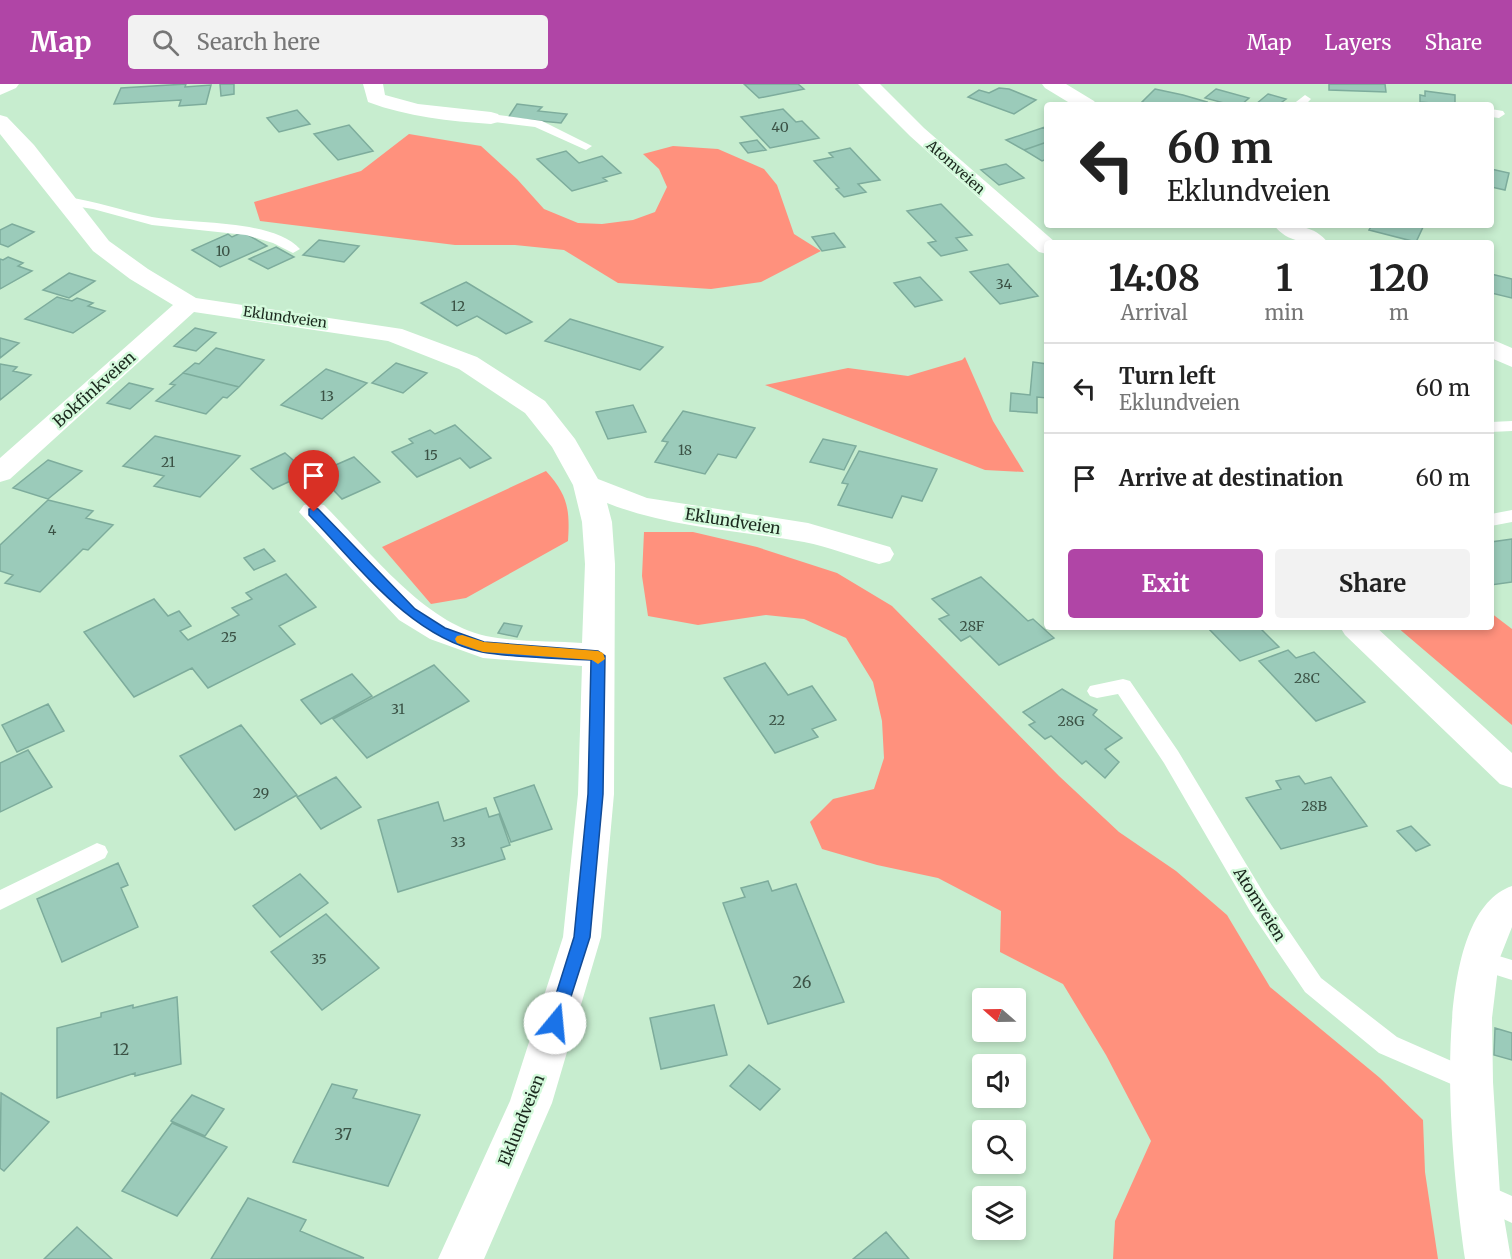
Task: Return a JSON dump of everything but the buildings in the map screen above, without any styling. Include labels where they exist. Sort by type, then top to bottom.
[{"type":"street","points":[[0,89],[9,84]]},
{"type":"street","points":[[373,84],[375,98],[393,105],[438,113],[491,118]]},
{"type":"street","name":"Atomveien","points":[[868,84],[917,132],[1044,244]]},
{"type":"street","points":[[1052,84],[1082,102]]},
{"type":"street","name":"Eklundveien","points":[[0,121],[26,150],[101,246],[139,274],[189,304],[393,334],[468,363],[535,407],[565,445],[587,485],[597,522],[600,564],[596,794],[582,937],[531,1103],[461,1259]]},
{"type":"street","points":[[1291,228],[1311,240]]},
{"type":"street","name":"Bokfinkveien","points":[[0,473],[189,304]]},
{"type":"street","points":[[1494,349],[1512,359]]},
{"type":"street","name":"Eklundveien","points":[[587,485],[641,506],[696,517],[808,532],[879,554]]},
{"type":"street","points":[[314,512],[410,612],[441,631],[483,647],[598,656]]},
{"type":"street","points":[[1359,630],[1512,774]]},
{"type":"street","points":[[1488,1259],[1495,1202],[1472,1082],[1472,1018],[1496,965],[1495,920],[1512,902]]},
{"type":"lane","points":[[491,118],[538,124],[586,146]]},
{"type":"lane","points":[[66,201],[101,206],[125,216],[161,222],[246,229],[277,238],[293,249]]},
{"type":"lane","points":[[1494,519],[1512,516]]},
{"type":"lane","name":"Atomveien","points":[[1097,691],[1123,686],[1171,757],[1258,904],[1313,985],[1388,1045],[1472,1082]]},
{"type":"lane","points":[[0,901],[97,852]]},
{"type":"shaded area","points":[[409,134],[481,146],[517,179],[544,209],[578,223],[602,224],[633,220],[655,212],[667,187],[659,169],[643,154],[673,146],[718,149],[764,169],[777,185],[794,234],[821,251],[761,282],[711,289],[618,283],[564,250],[515,245],[455,245],[260,221],[254,202],[361,171]]},
{"type":"shaded area","points":[[965,357],[993,421],[1024,472],[985,470],[765,385],[848,368],[908,376],[962,360]]},
{"type":"shaded area","points":[[546,471],[559,488],[566,503],[568,541],[466,598],[431,604],[382,547]]},
{"type":"shaded area","points":[[644,532],[693,532],[757,547],[837,573],[892,606],[1059,776],[1119,832],[1176,871],[1227,915],[1270,987],[1380,1078],[1423,1120],[1425,1172],[1438,1259],[1113,1259],[1115,1221],[1151,1141],[1106,1055],[1063,984],[1000,952],[1001,911],[938,878],[877,865],[822,849],[810,822],[833,799],[874,789],[884,758],[882,721],[873,682],[846,638],[804,619],[766,615],[698,625],[648,616],[642,576]]},
{"type":"shaded area","points":[[1494,615],[1512,629],[1512,725],[1401,630],[1494,630]]},
{"type":"slow traffic","points":[[462,639],[483,647],[598,656],[598,659]]},
{"type":"route","points":[[314,512],[410,612],[441,631],[483,647],[598,656],[596,794],[582,937],[555,1023]]}]
